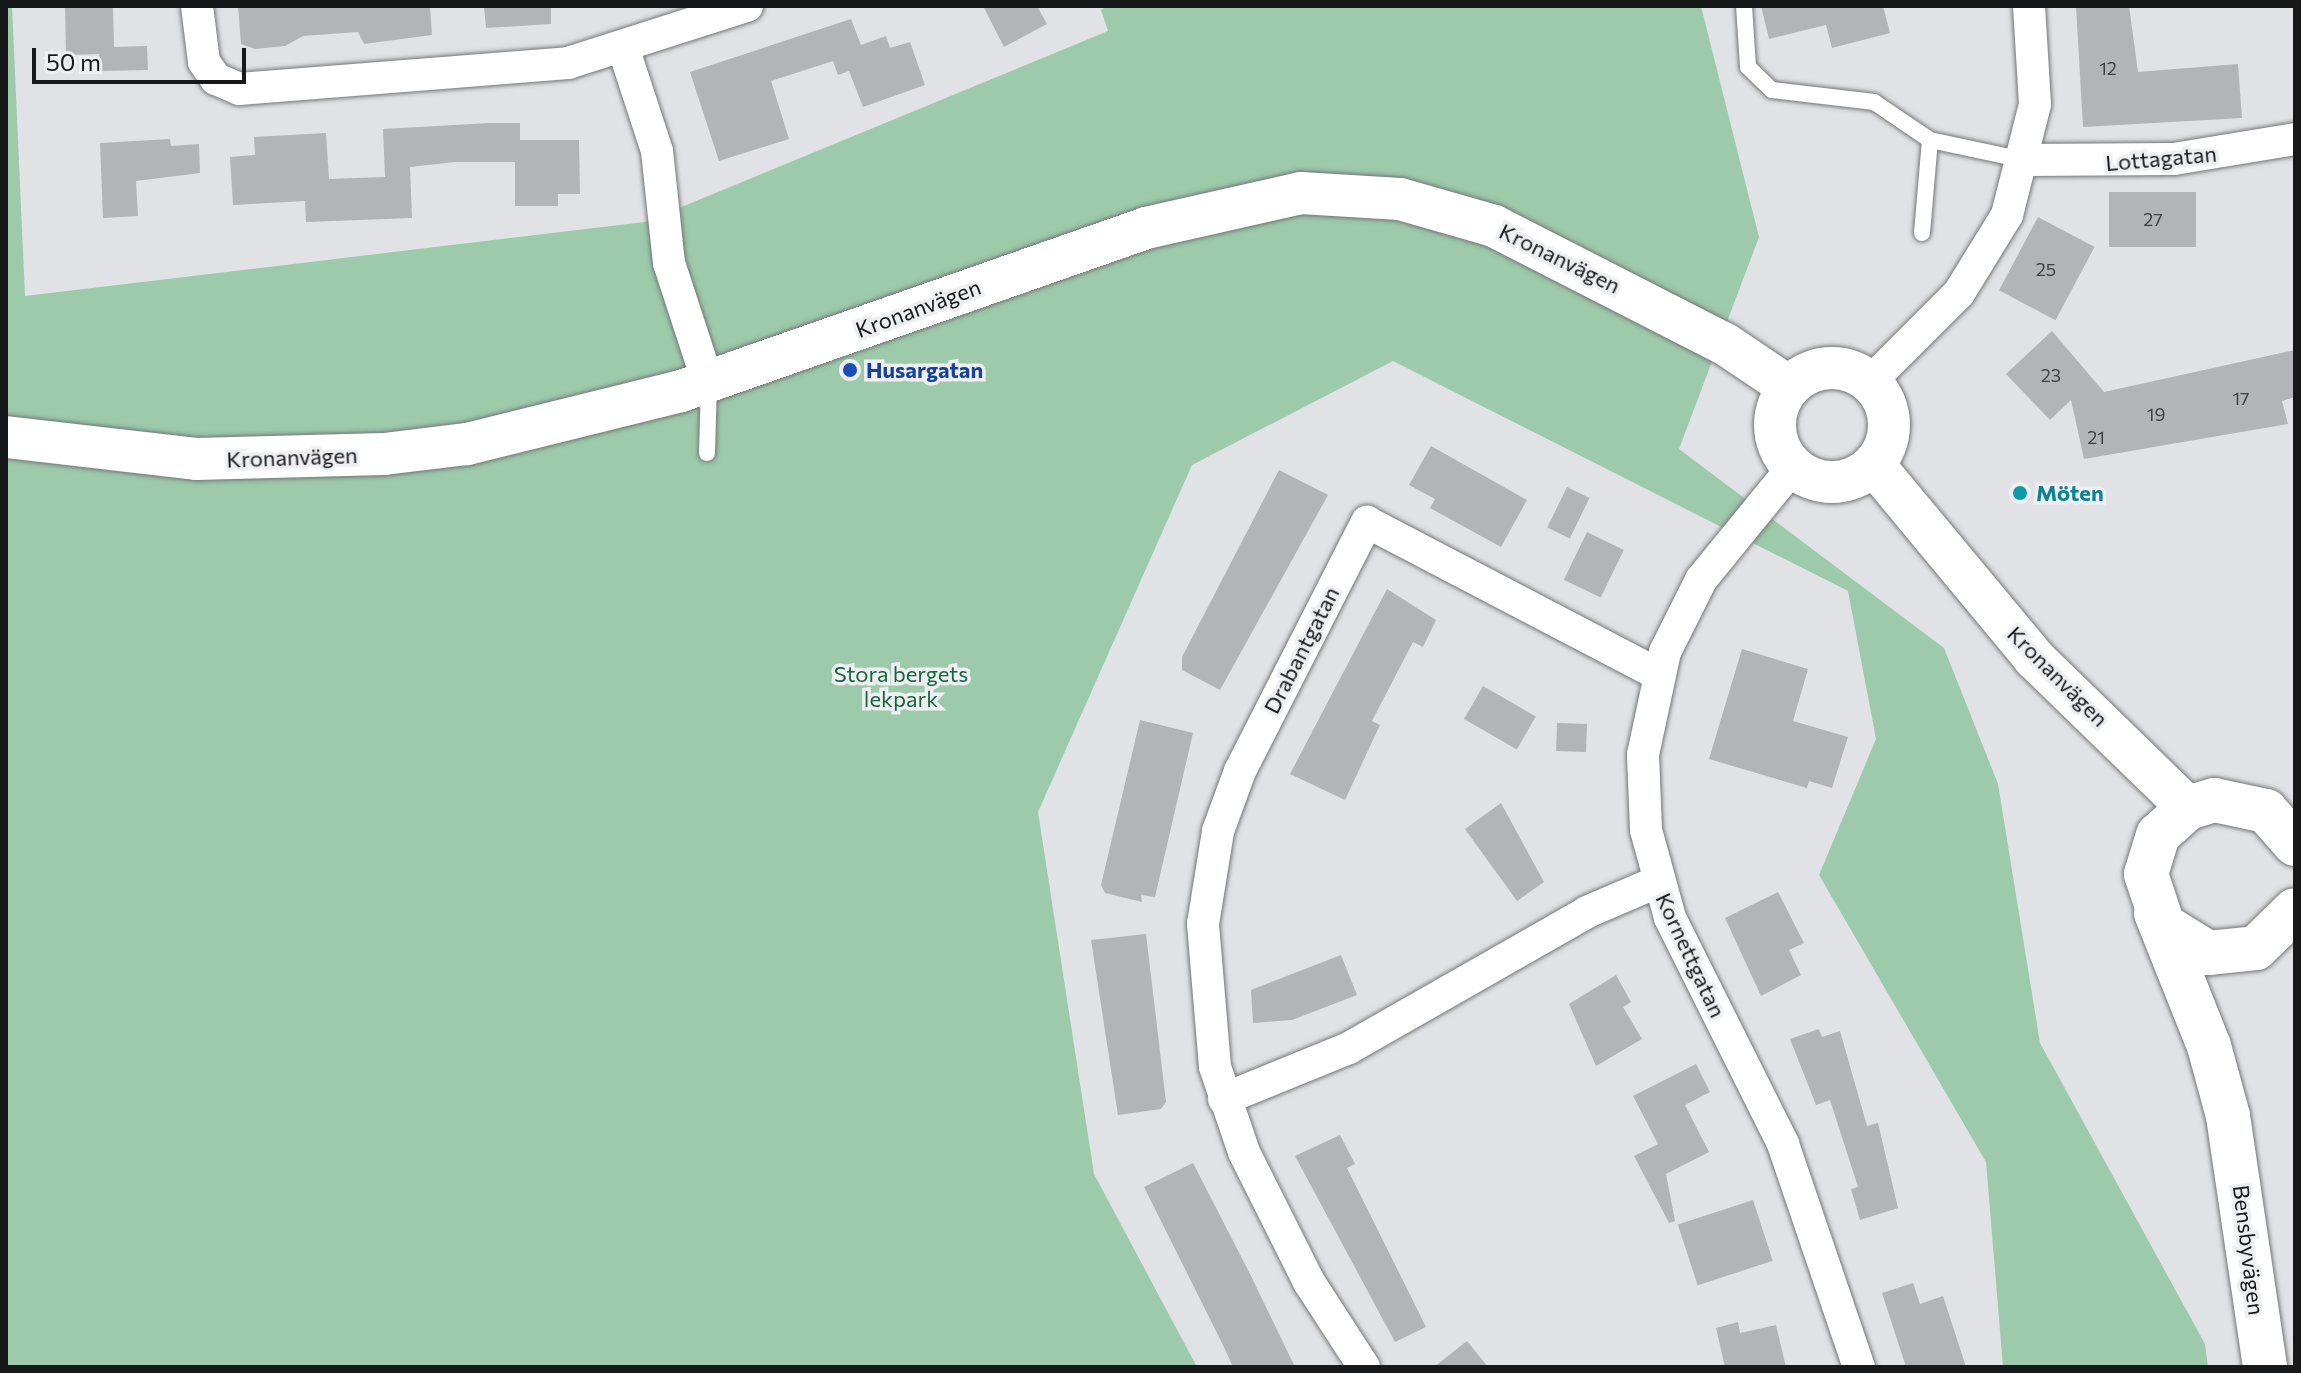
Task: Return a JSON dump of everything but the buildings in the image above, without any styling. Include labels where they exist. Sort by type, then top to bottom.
[{"type":"main road","points":[[2188,808],[2228,799],[2295,810]]},
{"type":"main road","points":[[2252,804],[2277,819],[2295,844]]},
{"type":"main road","name":"Bensbyvägen","points":[[2188,808],[2158,835],[2148,860],[2156,913],[2209,1046],[2231,1133]]},
{"type":"main road","name":"Bensbyvägen","points":[[2265,1367],[2231,1133],[2217,1011],[2230,974],[2295,910]]},
{"type":"main road","points":[[2156,913],[2195,949],[2221,955],[2256,948]]},
{"type":"street","points":[[197,6],[204,62],[216,79],[239,89],[499,71],[623,47],[747,6]]},
{"type":"street","points":[[1870,382],[1985,256],[2026,160],[2035,104],[2029,6]]},
{"type":"street","points":[[623,47],[657,151],[669,263],[708,382]]},
{"type":"street","name":"Lottagatan","points":[[2026,160],[2145,162],[2295,139]]},
{"type":"street","name":"Kronanvägen","points":[[6,437],[196,459],[384,454],[604,415],[708,382],[1136,231],[1301,193],[1400,199],[1494,226],[1712,337],[1789,387]]},
{"type":"street","points":[[1824,368],[1870,382],[1886,404],[1889,429],[1874,465],[1841,482],[1793,467],[1775,434],[1789,387],[1824,368]]},
{"type":"street","name":"Kronanvägen","points":[[1874,465],[2034,658],[2188,808]]},
{"type":"street","name":"Kornettgatan","points":[[1793,467],[1690,598],[1658,674],[1642,773],[1657,882],[1783,1144],[1859,1367]]},
{"type":"street","name":"Drabantgatan","points":[[1364,1367],[1309,1282],[1224,1099],[1202,974],[1218,831],[1250,750],[1367,522],[1658,674]]},
{"type":"street","points":[[1224,1099],[1349,1048],[1587,912],[1657,882]]},
{"type":"lane","points":[[1744,6],[1748,67],[1772,90],[1874,102],[1930,140],[2026,160]]},
{"type":"lane","points":[[1922,233],[1930,140]]},
{"type":"lane","points":[[707,453],[708,382]]},
{"type":"green space","name":"Stora bergets lekpark","points":[[6,6],[12,6],[25,296],[645,222],[1108,31],[1101,10],[1107,6],[1701,6],[1759,237],[1679,449],[1944,648],[1998,784],[2040,1043],[2205,1344],[2208,1367],[2003,1367],[1986,1162],[1819,875],[1876,739],[1848,591],[1393,361],[1192,465],[1038,812],[1094,1174],[1197,1367],[6,1367]]},
{"type":"place","name":"Husargatan","points":[[850,370]]},
{"type":"place","name":"Möten","points":[[2020,493]]}]
